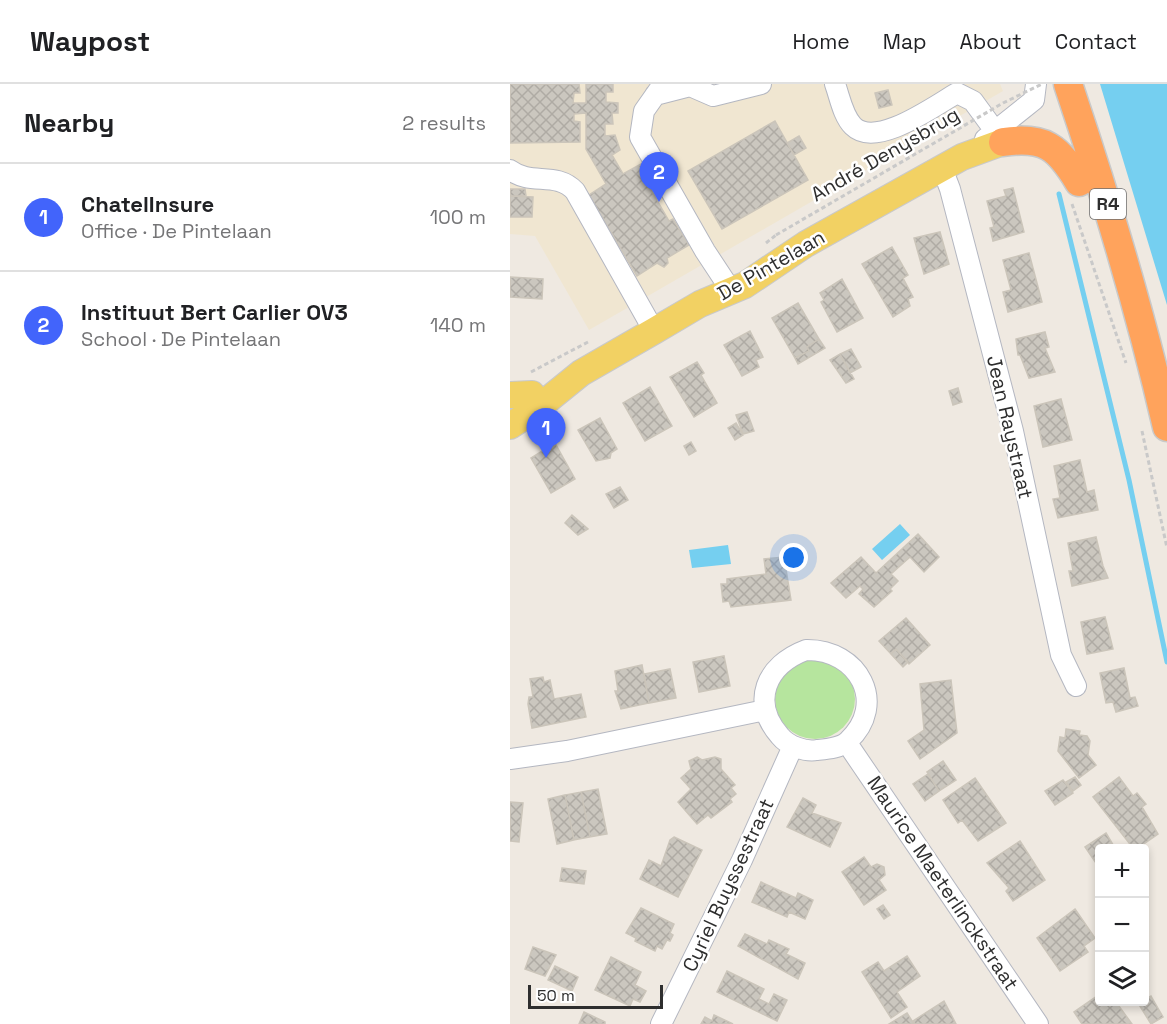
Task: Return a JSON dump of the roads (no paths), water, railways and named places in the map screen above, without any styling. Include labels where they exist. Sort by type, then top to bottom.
[{"type":"highway","name":"R4","points":[[1047,84],[1075,192],[1118,298],[1143,326]]},
{"type":"highway","name":"R4","points":[[1068,84],[1106,199],[1143,326],[1154,427]]},
{"type":"highway","points":[[999,137],[1038,140],[1054,149],[1067,161],[1075,192]]},
{"type":"main road","name":"De Pintelaan","points":[[510,426],[539,407],[581,373],[700,304],[732,292],[778,265],[806,244],[999,137]]},
{"type":"main road","name":"De Pintelaan","points":[[517,398],[558,377],[581,373]]},
{"type":"street","points":[[732,292],[705,251],[640,137],[644,111],[659,89],[690,86],[713,96],[761,84]]},
{"type":"street","points":[[835,84],[847,119],[855,128],[866,134],[889,130],[957,93],[973,101],[999,137],[1034,100],[1036,84]]},
{"type":"street","name":"Jean Raystraat","points":[[952,163],[950,189],[1013,431],[1061,656],[1076,686]]},
{"type":"street","points":[[510,170],[525,177],[556,178],[567,182],[575,191],[654,330]]},
{"type":"street","points":[[806,650],[823,650],[838,655],[856,670],[866,697],[864,714],[847,743],[812,751],[793,746],[776,731],[765,710],[765,692],[771,675],[790,656],[806,650]]},
{"type":"street","points":[[510,759],[557,752],[765,710]]},
{"type":"street","name":"Maurice Maeterlinckstraat","points":[[847,743],[1038,1024]]},
{"type":"street","name":"Cyriel Buyssestraat","points":[[661,1024],[742,860],[793,746]]},
{"type":"water","points":[[1100,84],[1167,84],[1167,305]]},
{"type":"water","points":[[900,524],[910,535],[882,560],[872,549]]},
{"type":"water","points":[[728,545],[731,564],[692,568],[689,550]]},
{"type":"waterway","points":[[1059,194],[1129,480],[1167,662]]},
{"type":"place","name":"Instituut Bert Carlier OV3","points":[[659,202]]},
{"type":"place","name":"ChatelInsure","points":[[546,458]]}]
